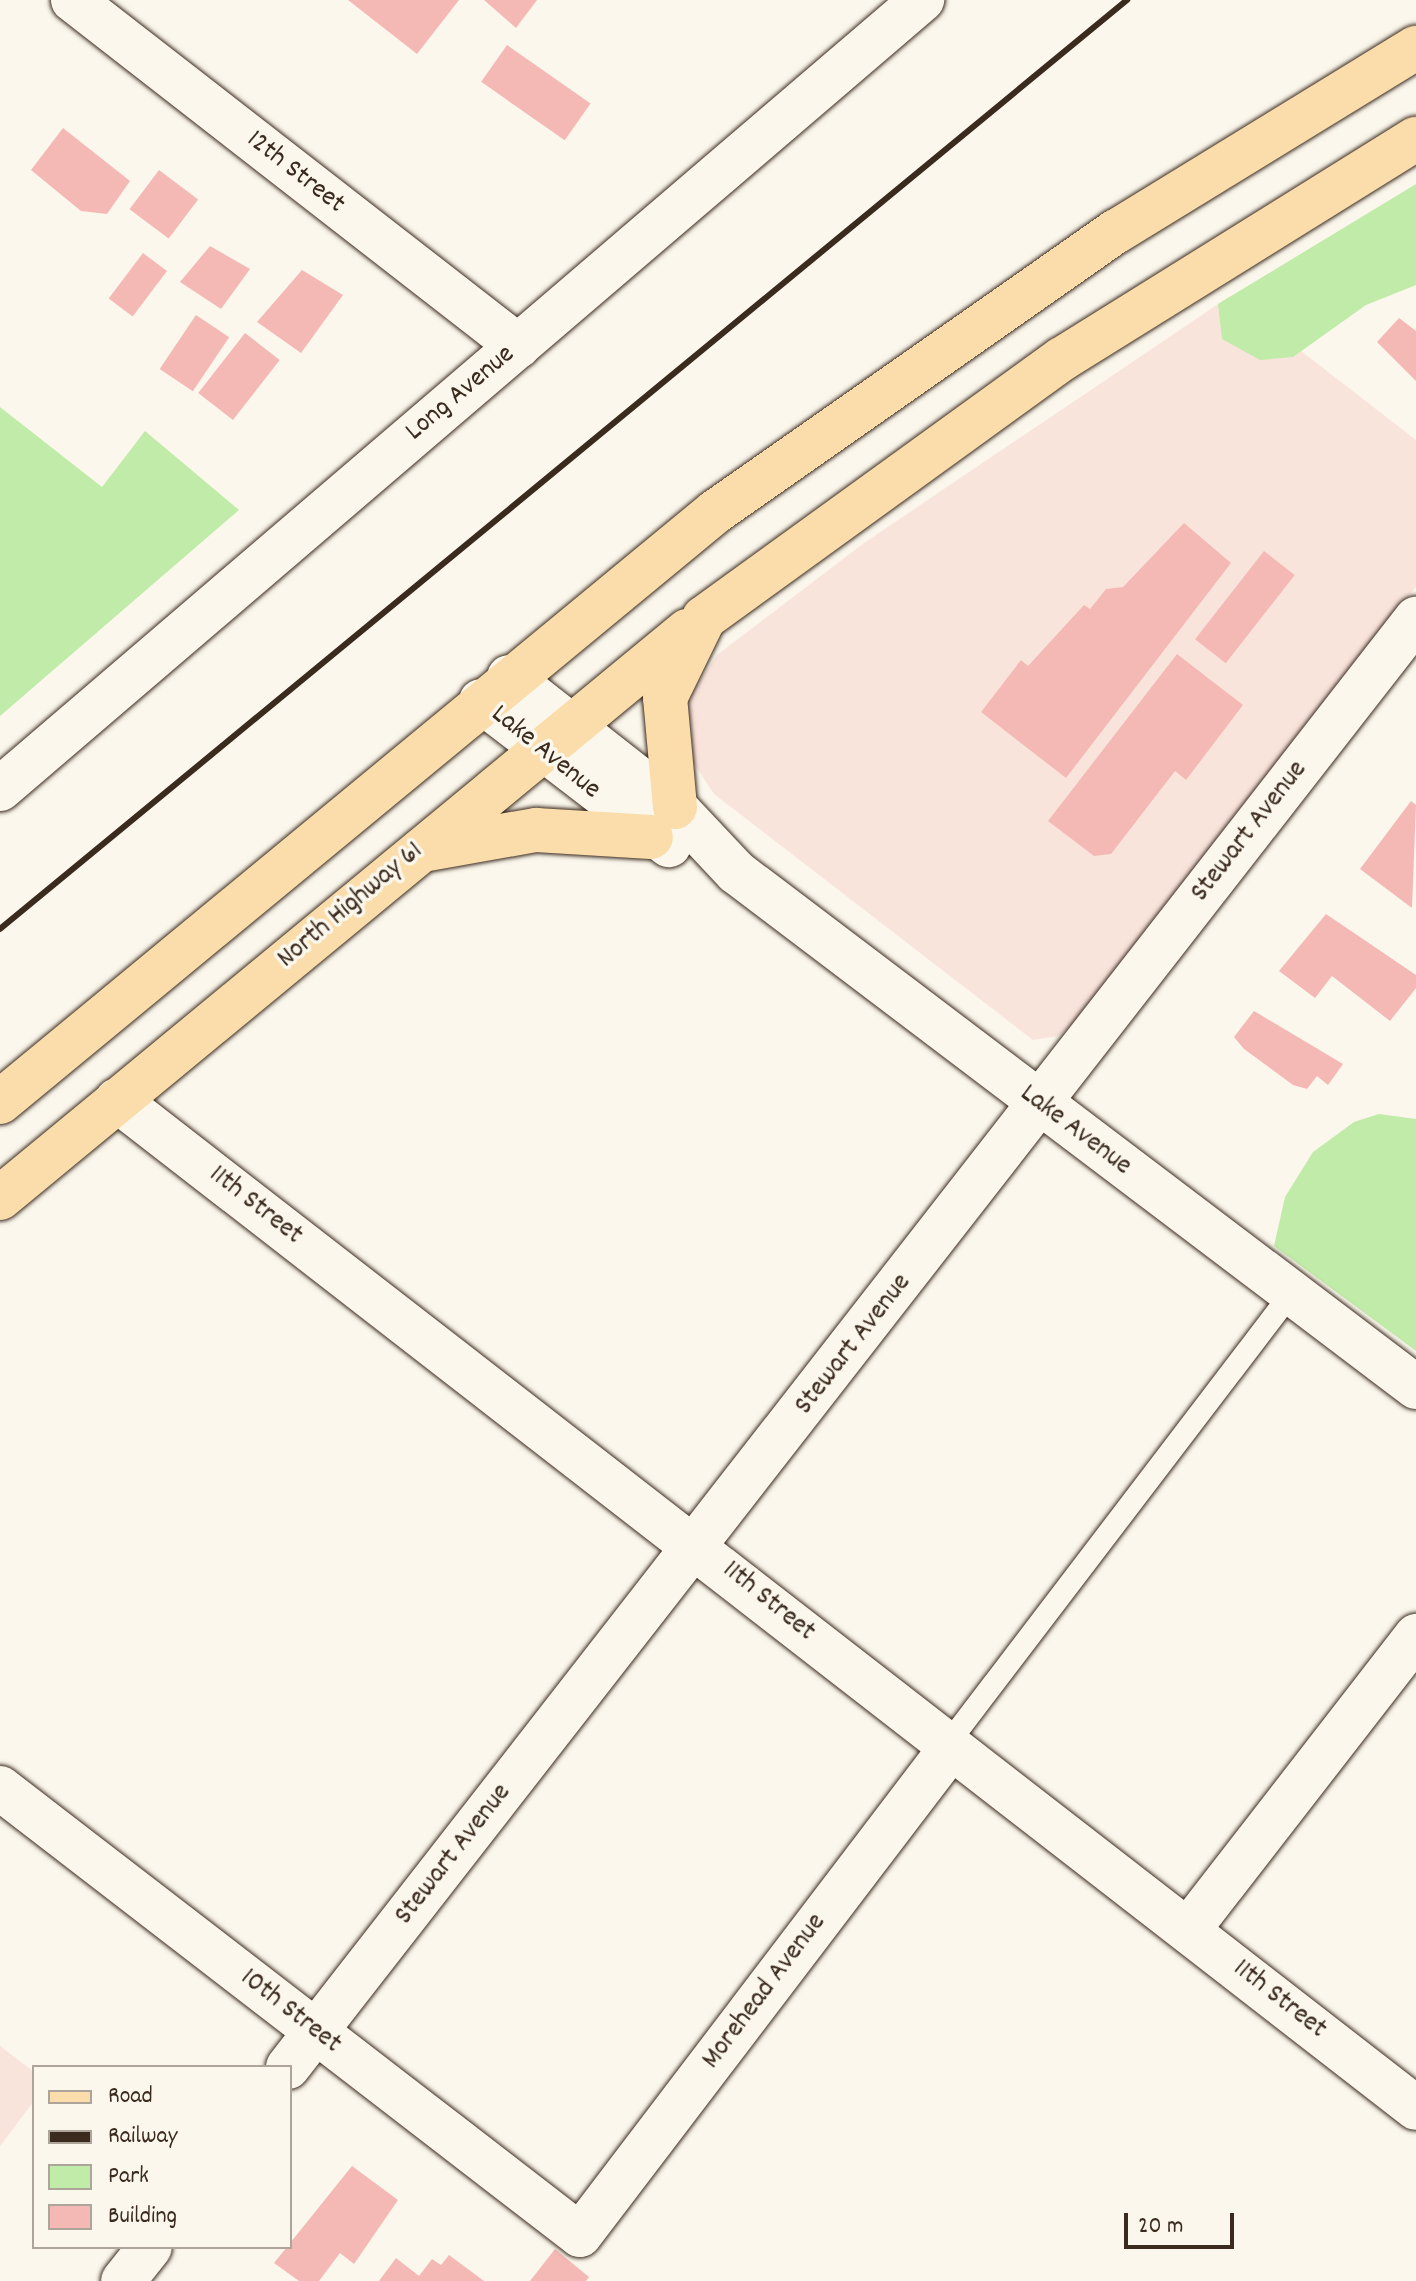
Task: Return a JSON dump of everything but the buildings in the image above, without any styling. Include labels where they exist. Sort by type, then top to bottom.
[{"type":"main road","points":[[0,1102],[495,689],[715,512],[893,383],[1186,186],[1416,48]]},
{"type":"main road","name":"North Highway 61","points":[[0,1198],[554,736],[704,618],[1062,359],[1416,139]]},
{"type":"main road","points":[[416,851],[536,830],[663,822],[665,698],[704,618]]},
{"type":"street","name":"12th Street","points":[[73,0],[518,346]]},
{"type":"street","name":"Long Avenue","points":[[0,789],[922,0]]},
{"type":"street","name":"Stewart Avenue","points":[[290,2065],[1416,619]]},
{"type":"street","name":"Lake Avenue","points":[[495,689],[663,822],[736,872],[1290,1295],[1416,1387]]},
{"type":"street","name":"11th Street","points":[[117,1100],[697,1545],[948,1748],[1189,1929],[1416,2108]]},
{"type":"street","points":[[1189,1929],[1416,1636]]},
{"type":"street","name":"Morehead Avenue","points":[[580,2235],[948,1748]]},
{"type":"street","name":"10th Street","points":[[0,1788],[580,2235]]},
{"type":"street","points":[[123,2281],[148,2249]]},
{"type":"lane","points":[[948,1748],[1290,1295]]},
{"type":"shaded area","points":[[1230,296],[1416,440],[1416,587],[1075,1022],[1058,1036],[1033,1040],[714,794],[693,762],[688,699],[717,655],[864,543]]},
{"type":"shaded area","points":[[0,2046],[32,2070],[32,2104],[0,2146]]},
{"type":"green space","points":[[1416,184],[1416,285],[1366,305],[1293,357],[1260,360],[1222,339],[1218,304]]},
{"type":"green space","points":[[0,407],[102,487],[145,431],[239,510],[0,716]]},
{"type":"green space","points":[[1379,1114],[1416,1119],[1416,1351],[1274,1246],[1285,1197],[1313,1152],[1354,1122]]},
{"type":"railway","points":[[0,929],[1127,0]]}]
